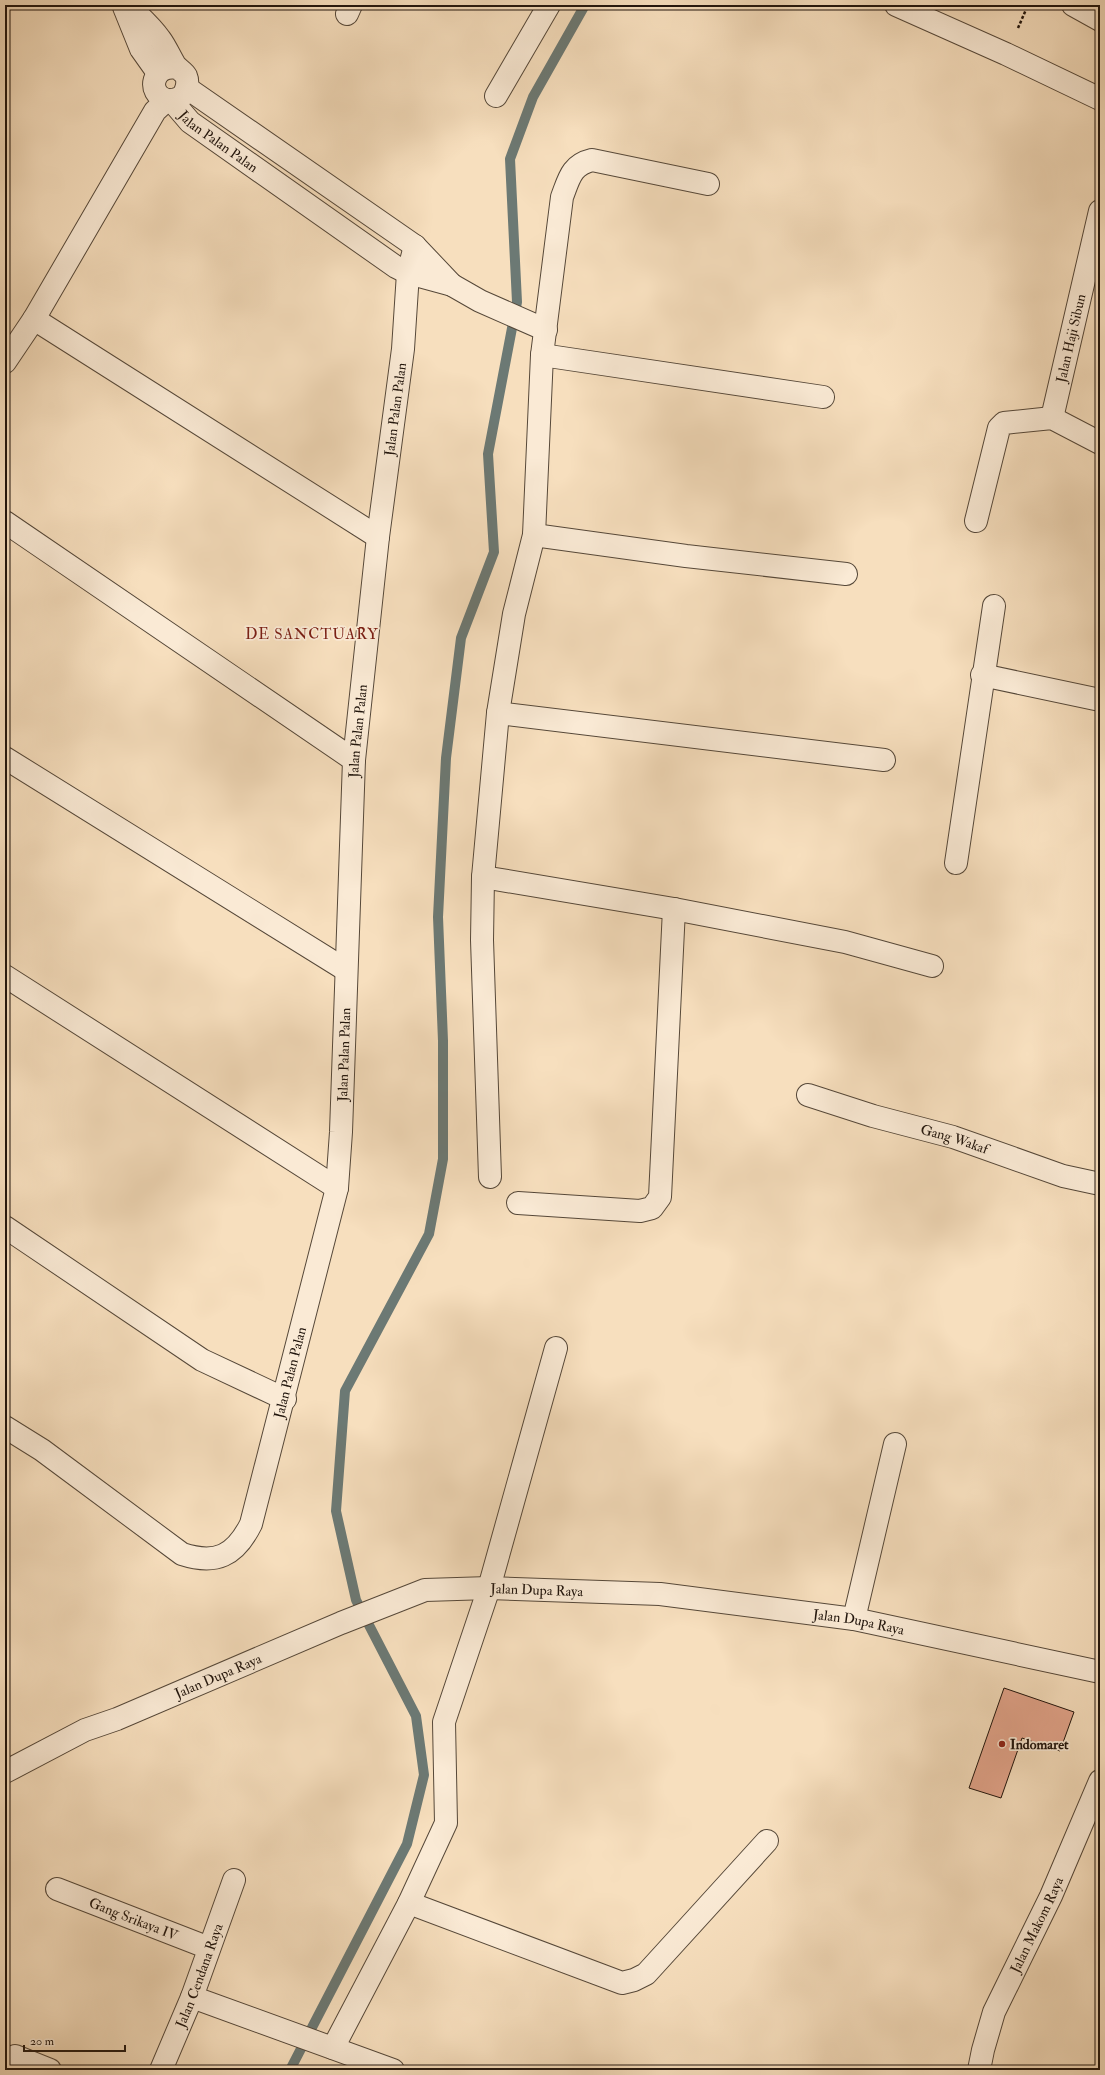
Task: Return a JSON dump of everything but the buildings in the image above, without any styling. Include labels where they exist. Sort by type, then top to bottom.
[{"type":"street","points":[[5,362],[34,319],[168,99],[186,76],[168,71],[141,49],[123,5]]},
{"type":"street","points":[[128,5],[160,38],[168,71]]},
{"type":"street","points":[[496,96],[549,5]]},
{"type":"street","points":[[1073,5],[1100,20]]},
{"type":"street","points":[[903,6],[1100,99]]},
{"type":"street","points":[[168,71],[154,80],[154,88],[168,99]]},
{"type":"street","name":"Jalan Palan Palan","points":[[168,99],[415,246],[452,285]]},
{"type":"street","name":"Jalan Palan Palan","points":[[168,99],[190,122],[396,267],[408,273],[452,285],[480,301],[546,330]]},
{"type":"street","points":[[490,1177],[482,940],[483,877],[498,713],[514,614],[534,535],[542,355],[562,197],[571,174],[579,165],[596,160],[708,184]]},
{"type":"street","name":"Jalan Haji Sibun","points":[[1052,418],[1100,211]]},
{"type":"street","name":"Jalan Palan Palan","points":[[5,1427],[42,1450],[182,1554],[196,1559],[210,1560],[224,1556],[236,1547],[244,1538],[251,1524],[285,1399],[337,1188],[341,1132],[354,760],[378,537],[403,349],[408,273],[415,246]]},
{"type":"street","points":[[34,319],[378,537]]},
{"type":"street","points":[[542,355],[702,381],[823,398]]},
{"type":"street","points":[[976,521],[1001,424],[1006,422],[1052,418],[1100,443]]},
{"type":"street","points":[[5,522],[354,760]]},
{"type":"street","points":[[534,535],[686,556],[846,574]]},
{"type":"street","points":[[956,863],[982,675],[994,606]]},
{"type":"street","points":[[982,675],[1100,700]]},
{"type":"street","points":[[498,713],[884,760]]},
{"type":"street","points":[[5,758],[346,970]]},
{"type":"street","points":[[483,877],[674,908],[845,942],[932,966]]},
{"type":"street","points":[[518,1203],[640,1211],[652,1208],[660,1197],[674,908]]},
{"type":"street","points":[[5,976],[337,1188]]},
{"type":"street","name":"Gang Wakaf","points":[[808,1095],[873,1116],[952,1137],[1063,1176],[1100,1184]]},
{"type":"street","points":[[5,1227],[202,1360],[285,1399]]},
{"type":"street","points":[[328,2046],[409,1902],[446,1823],[444,1722],[490,1588],[556,1348]]},
{"type":"street","points":[[854,1619],[895,1444]]},
{"type":"street","name":"Jalan Dupa Raya","points":[[5,1772],[85,1730],[117,1719],[341,1623],[426,1590],[490,1588],[660,1594],[854,1619],[1100,1672]]},
{"type":"street","name":"Jalan Makom Raya","points":[[979,2070],[994,2012],[1051,1896],[1100,1781]]},
{"type":"street","points":[[409,1902],[622,1983],[634,1980],[646,1974],[767,1841]]},
{"type":"street","name":"Jalan Cendana Raya","points":[[161,2070],[192,1997],[234,1880]]},
{"type":"street","name":"Gang Srikaya IV","points":[[57,1889],[209,1948]]},
{"type":"street","points":[[192,1997],[393,2070]]},
{"type":"street","points":[[15,2056],[50,2070]]},
{"type":"waterway","points":[[290,2070],[407,1844],[424,1775],[416,1716],[356,1600],[336,1511],[345,1391],[429,1234],[443,1159],[443,1041],[438,917],[446,758],[461,638],[494,552],[488,454],[517,302],[510,159],[533,97],[585,5]]},
{"type":"place","name":"Indomaret","points":[[1002,1744]]},
{"type":"district","name":"DE SANCTUARY","points":[[312,634]]}]
